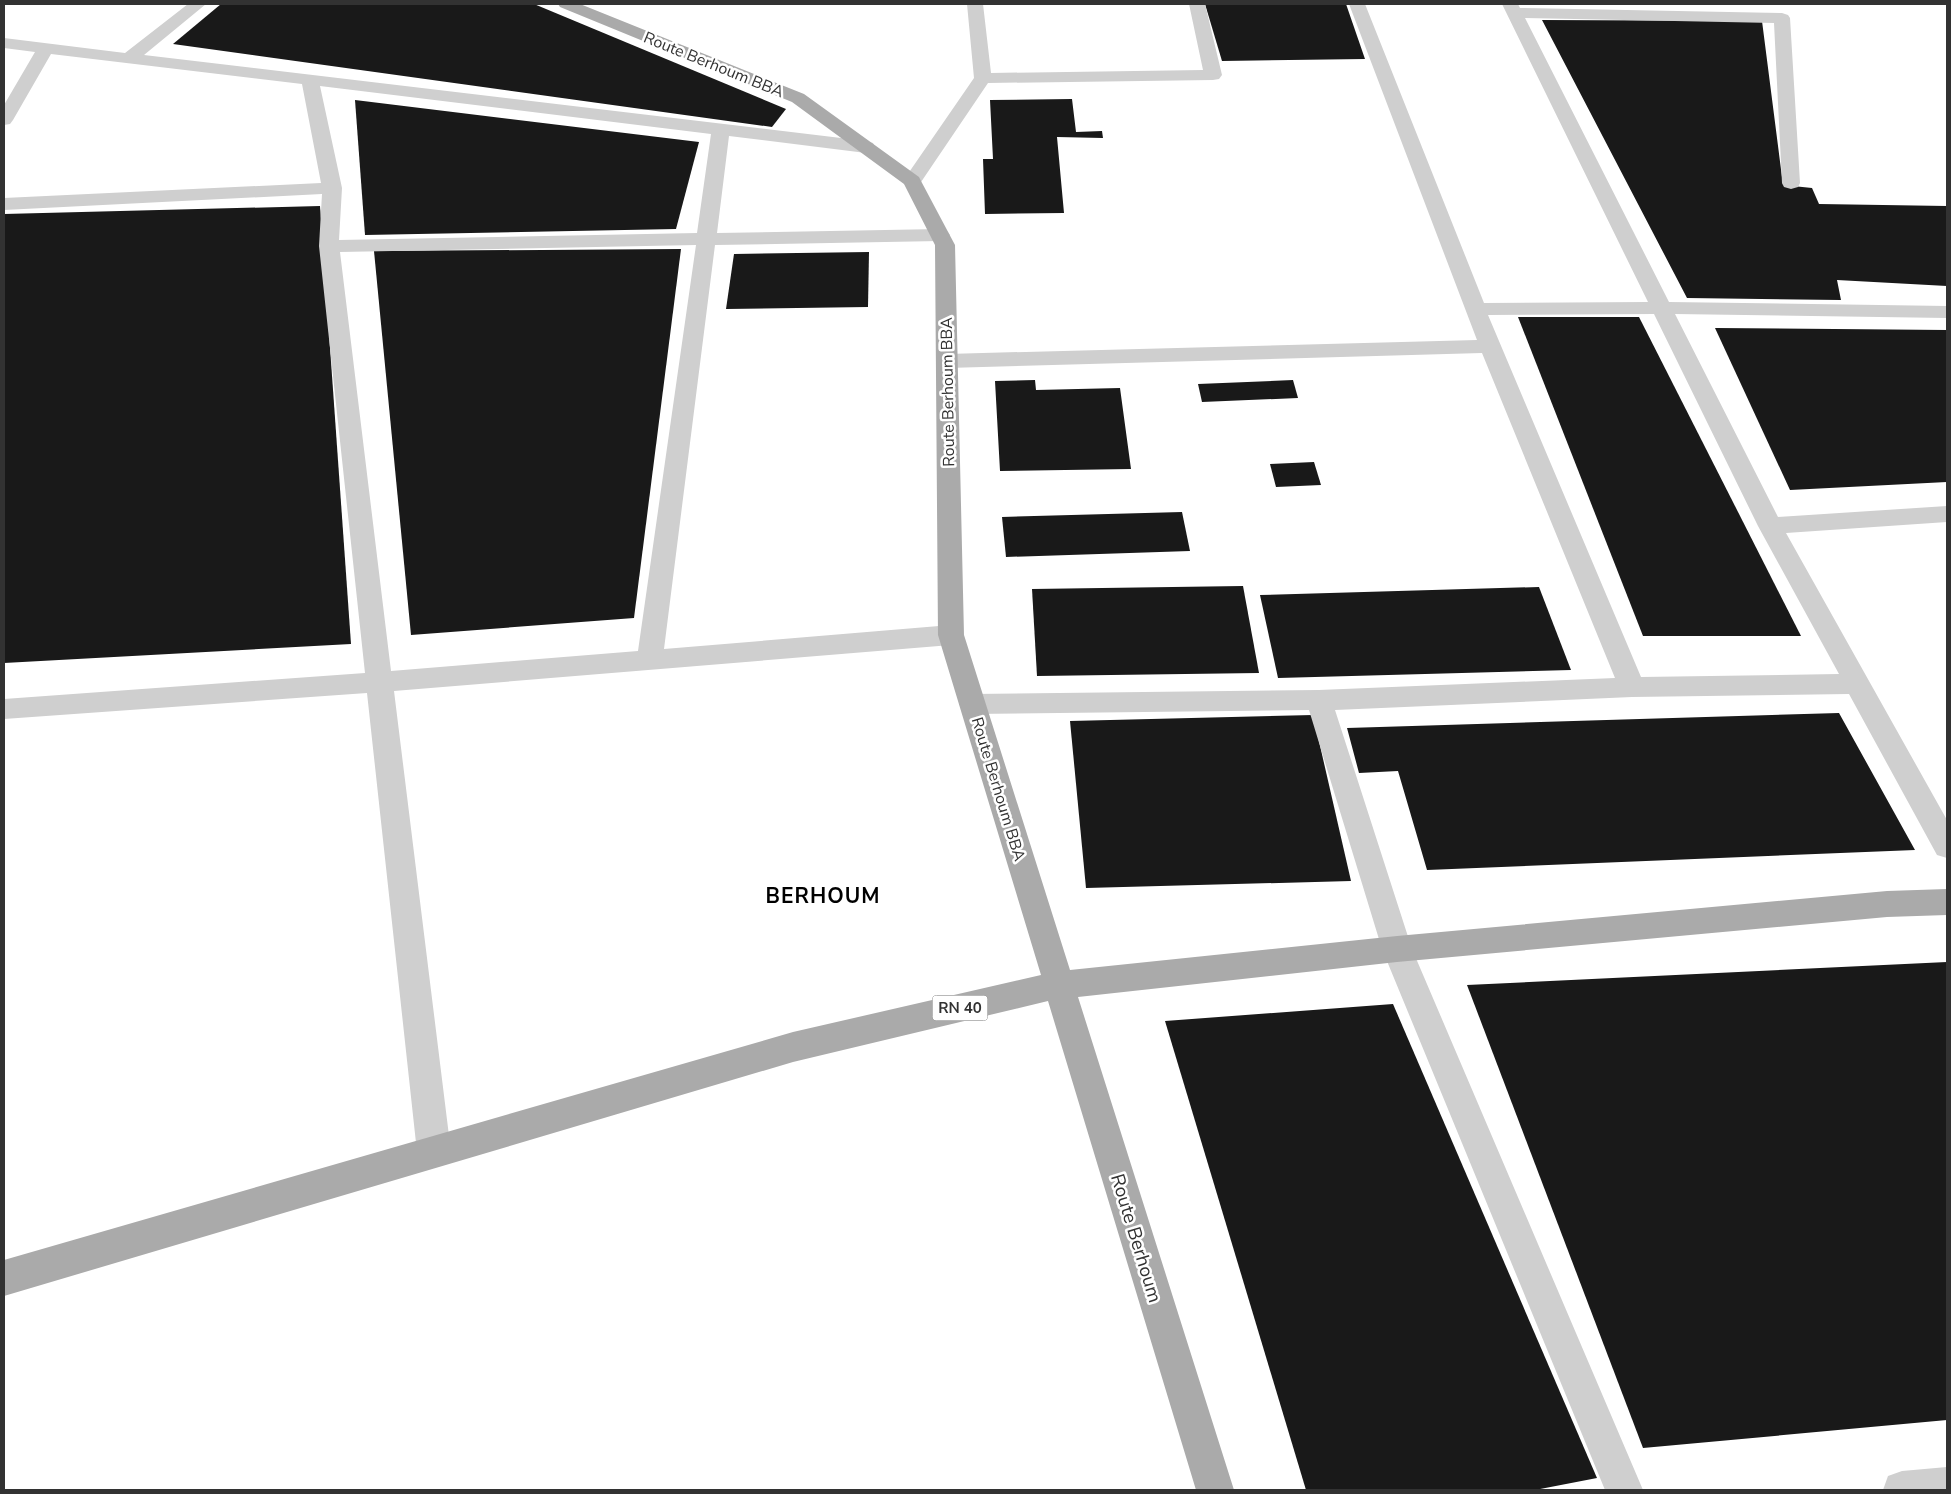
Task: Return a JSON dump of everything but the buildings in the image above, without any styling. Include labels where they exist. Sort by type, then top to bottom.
[{"type":"main road","name":"Route Berhoum BBA","points":[[566,4],[798,98],[912,181],[940,235],[945,246],[951,635],[1060,985]]},
{"type":"main road","name":"RN 40","points":[[4,1278],[793,1047],[1060,985],[1397,949],[1887,904],[1947,902]]},
{"type":"main road","name":"Route Berhoum","points":[[1060,985],[1214,1490]]},
{"type":"street","points":[[129,58],[198,4]]},
{"type":"street","points":[[912,181],[983,78],[974,4]]},
{"type":"street","points":[[983,78],[1213,75],[1197,4]]},
{"type":"street","points":[[1356,4],[1475,309],[1632,687]]},
{"type":"street","points":[[1791,183],[1782,18],[1512,8],[1770,526],[1947,846]]},
{"type":"street","points":[[4,43],[866,147]]},
{"type":"street","points":[[4,120],[46,48]]},
{"type":"street","points":[[310,81],[332,188],[329,246],[434,1152]]},
{"type":"street","points":[[650,658],[721,130]]},
{"type":"street","points":[[4,204],[332,188]]},
{"type":"street","points":[[329,246],[940,235]]},
{"type":"street","points":[[1475,309],[1660,308],[1947,312]]},
{"type":"street","points":[[947,361],[1490,346]]},
{"type":"street","points":[[1770,526],[1947,514]]},
{"type":"street","points":[[4,709],[379,682],[650,658],[951,635]]},
{"type":"street","points":[[972,704],[1318,700],[1632,687],[1859,684]]},
{"type":"street","points":[[1318,700],[1397,949],[1624,1490]]},
{"type":"street","points":[[1902,1490],[1947,1486]]},
{"type":"district","name":"BERHOUM","points":[[823,896]]}]
